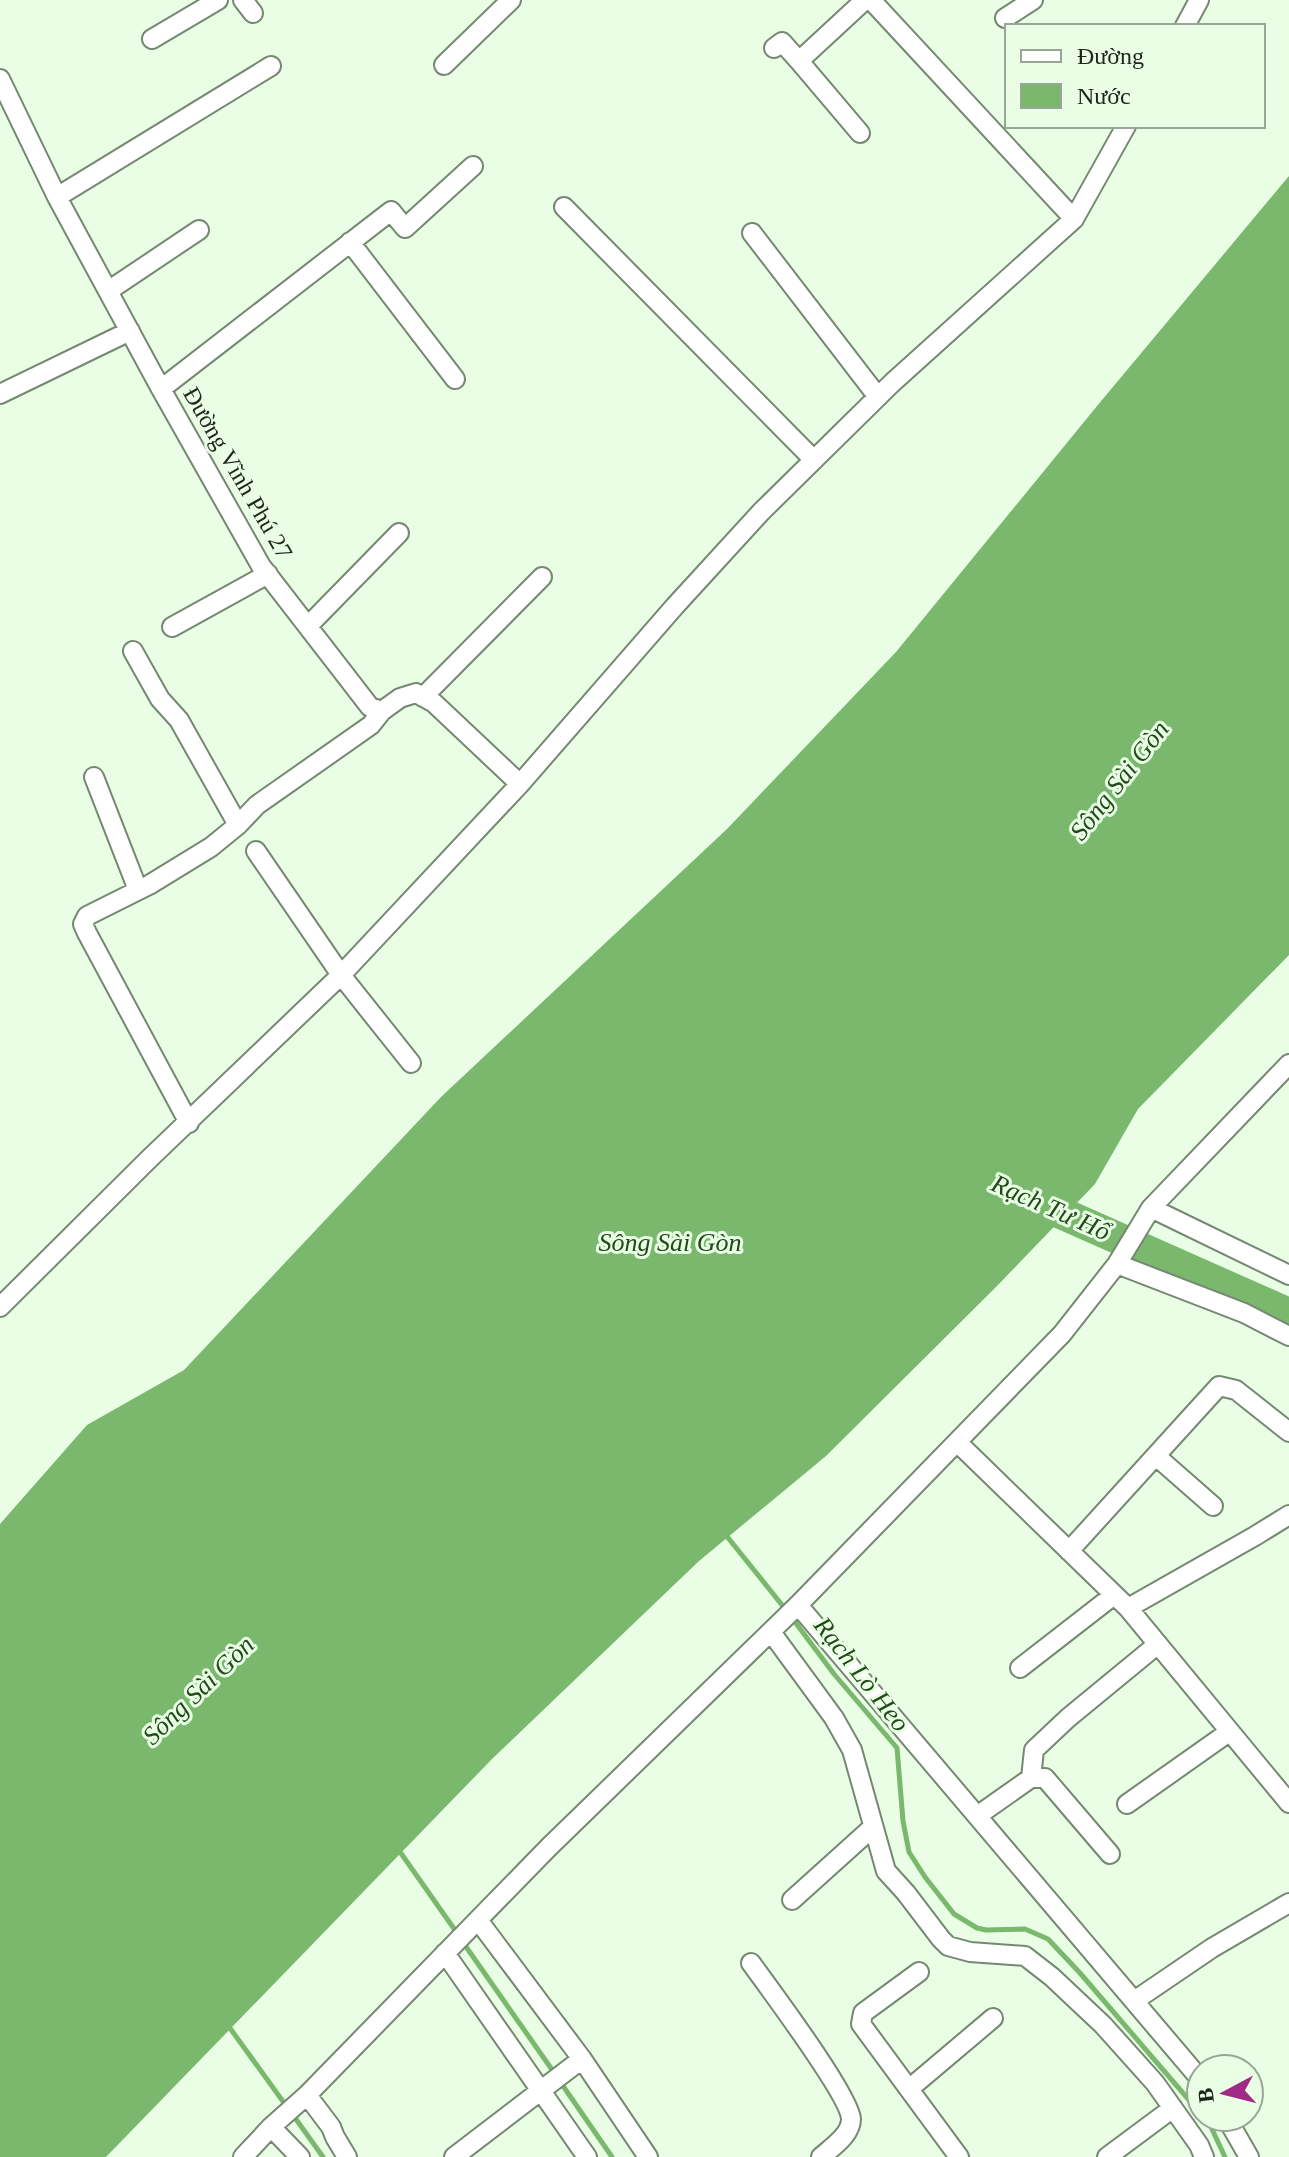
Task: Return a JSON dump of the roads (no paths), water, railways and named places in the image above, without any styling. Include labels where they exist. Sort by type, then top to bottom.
[{"type":"street","points":[[152,39],[218,0]]},
{"type":"street","points":[[444,65],[511,0]]},
{"type":"street","points":[[799,61],[868,0],[1074,219]]},
{"type":"street","points":[[1005,18],[1033,0]]},
{"type":"street","points":[[1186,24],[1199,0]]},
{"type":"street","points":[[774,48],[782,42],[860,133]]},
{"type":"street","points":[[57,197],[271,66]]},
{"type":"street","name":"Đường Vĩnh Phú 27","points":[[0,79],[57,197],[161,389],[268,574],[370,707],[382,711]]},
{"type":"street","points":[[0,1307],[341,975],[520,784],[761,512],[878,397],[1074,219],[1125,128]]},
{"type":"street","points":[[161,389],[391,211],[405,228],[473,166]]},
{"type":"street","points":[[564,207],[814,460]]},
{"type":"street","points":[[108,291],[199,230]]},
{"type":"street","points":[[752,233],[878,397]]},
{"type":"street","points":[[350,242],[455,379]]},
{"type":"street","points":[[0,394],[130,331]]},
{"type":"street","points":[[308,626],[399,533]]},
{"type":"street","points":[[172,627],[268,574]]},
{"type":"street","points":[[423,697],[542,577]]},
{"type":"street","points":[[133,651],[160,699],[179,720],[238,825]]},
{"type":"street","points":[[189,1123],[83,924],[87,916],[211,847],[257,805],[371,725],[382,711],[400,698],[416,693],[434,703],[520,784]]},
{"type":"street","points":[[94,777],[138,890]]},
{"type":"street","points":[[256,851],[341,975],[411,1063]]},
{"type":"street","points":[[243,2157],[549,1847],[798,1606],[1062,1334],[1120,1259],[1148,1213],[1289,1064]]},
{"type":"street","points":[[1148,1213],[1289,1275]]},
{"type":"street","points":[[1120,1259],[1289,1336]]},
{"type":"street","points":[[1069,1551],[1219,1386],[1236,1390],[1289,1432]]},
{"type":"street","points":[[957,1442],[1128,1608],[1229,1732],[1286,1795]]},
{"type":"street","points":[[1156,1456],[1213,1506]]},
{"type":"street","points":[[1128,1608],[1289,1515]]},
{"type":"street","points":[[1020,1668],[1114,1595]]},
{"type":"street","points":[[798,1606],[1185,2061]]},
{"type":"street","points":[[775,1628],[852,1750],[886,1871],[948,1946],[970,1952],[1025,1956],[1052,1977],[1103,2025],[1155,2083],[1199,2145],[1204,2157]]},
{"type":"street","points":[[1031,1778],[1034,1750],[1158,1644]]},
{"type":"street","points":[[1127,1804],[1229,1732]]},
{"type":"street","points":[[977,1816],[1031,1778],[1045,1778],[1110,1854]]},
{"type":"street","points":[[792,1900],[873,1827]]},
{"type":"street","points":[[1134,2001],[1212,1948],[1289,1903]]},
{"type":"street","points":[[473,1924],[574,2065],[648,2157]]},
{"type":"street","points":[[448,1950],[544,2088],[587,2157]]},
{"type":"street","points":[[751,1963],[837,2088],[851,2117],[849,2131],[821,2157]]},
{"type":"street","points":[[919,1972],[863,2013],[861,2024],[959,2157]]},
{"type":"street","points":[[909,2089],[993,2018]]},
{"type":"street","points":[[454,2157],[574,2065]]},
{"type":"street","points":[[302,2098],[331,2127],[347,2157]]},
{"type":"street","points":[[1107,2157],[1173,2108]]},
{"type":"street","points":[[275,2122],[300,2157]]},
{"type":"street","points":[[1235,2133],[1249,2157]]},
{"type":"water","name":"Sông Sài Gòn","points":[[1289,176],[1289,955],[1138,1109],[1095,1184],[997,1286],[826,1456],[699,1561],[492,1759],[106,2157],[0,2157],[0,1524],[87,1425],[184,1370],[441,1097],[727,829],[896,652]]},
{"type":"waterway","name":"Rạch Tư Hổ","points":[[1025,1197],[1289,1314]]},
{"type":"waterway","name":"Rạch Lò Heo","points":[[725,1534],[786,1610]]},
{"type":"waterway","name":"Rạch Lò Heo","points":[[792,1618],[834,1674],[897,1748],[903,1821],[909,1852],[954,1914],[977,1928],[1025,1929],[1048,1939],[1185,2095]]},
{"type":"waterway","points":[[398,1849],[457,1933]]},
{"type":"waterway","points":[[462,1941],[555,2074]]},
{"type":"waterway","points":[[227,2024],[287,2107]]},
{"type":"waterway","points":[[561,2083],[612,2157]]},
{"type":"waterway","points":[[293,2115],[323,2157]]},
{"type":"waterway","name":"Rạch Lò Heo","points":[[1214,2133],[1225,2157]]}]
